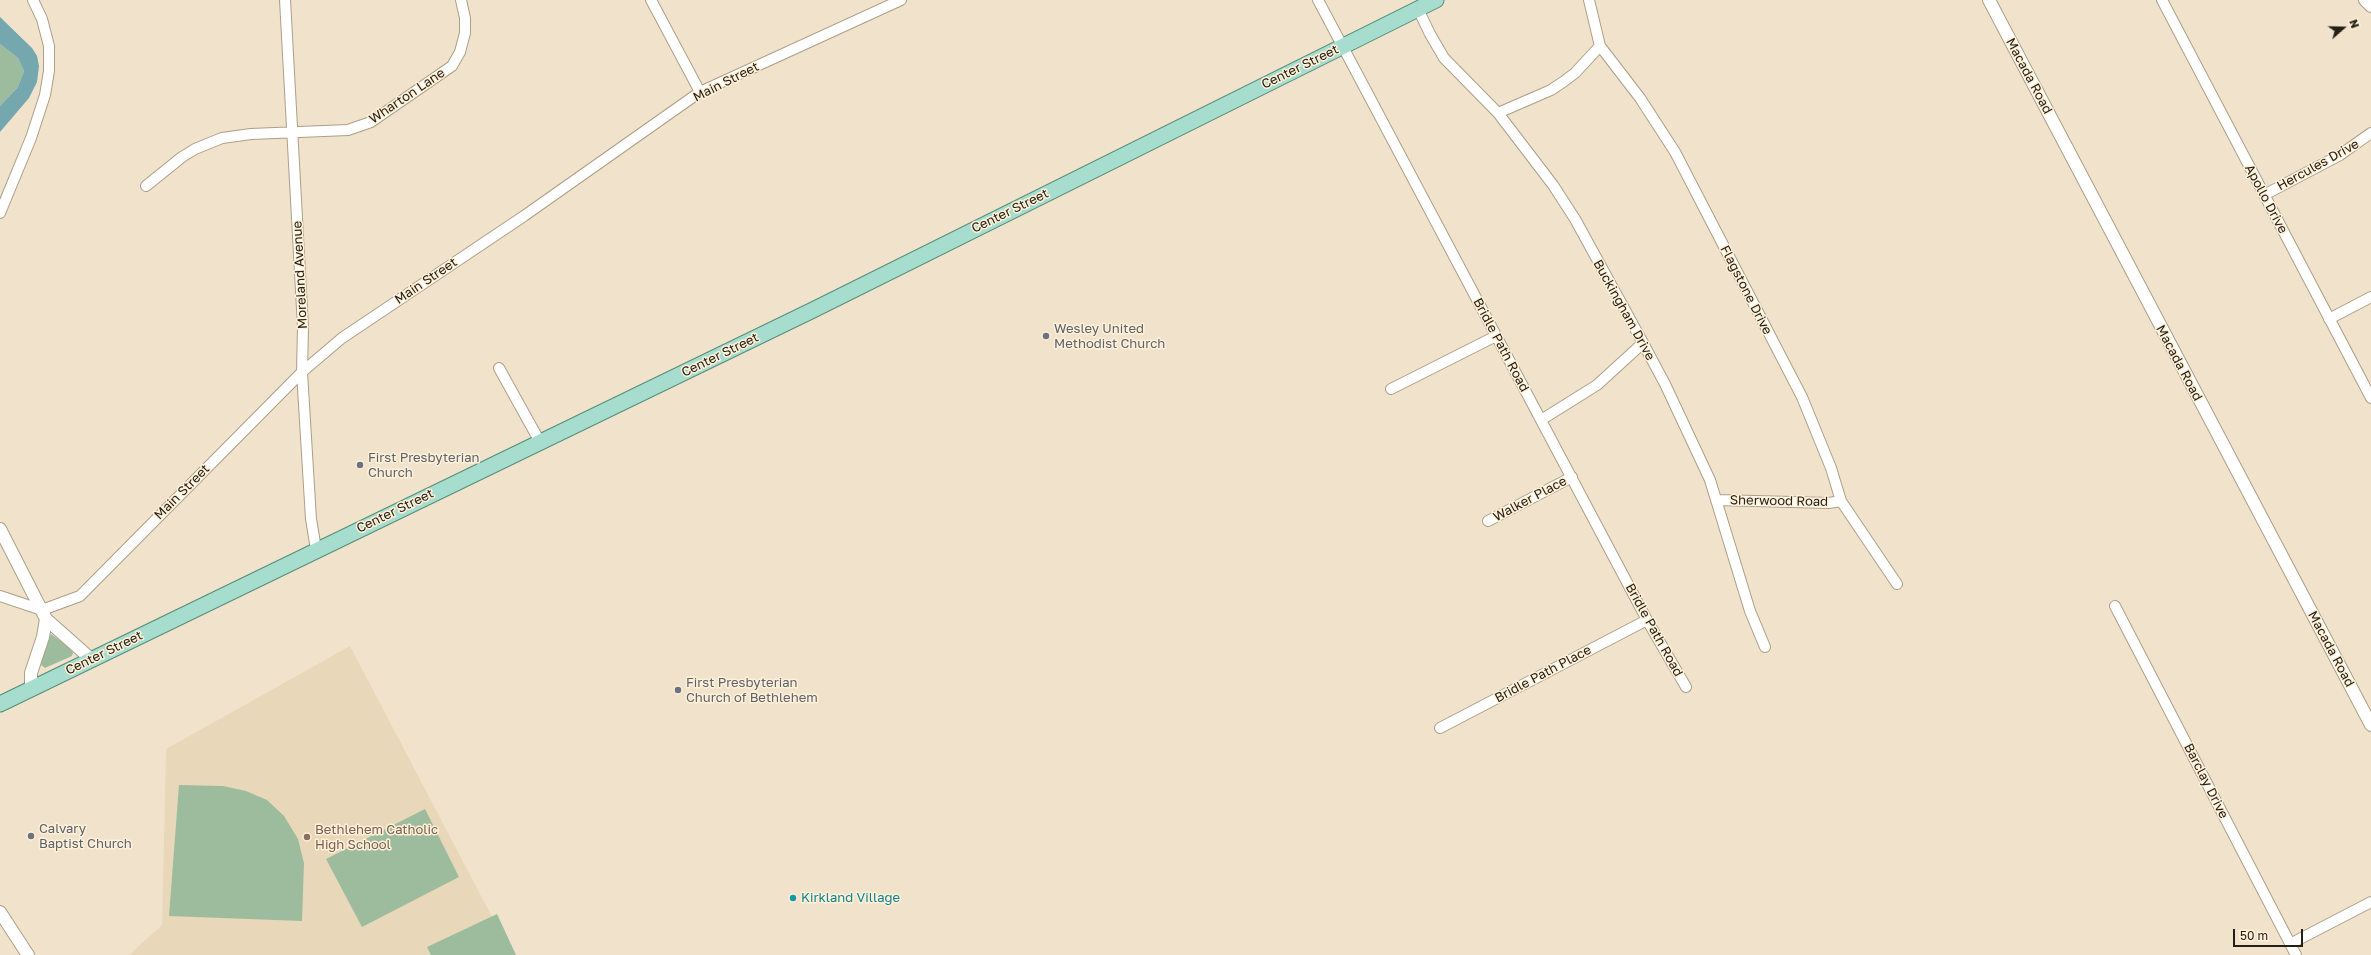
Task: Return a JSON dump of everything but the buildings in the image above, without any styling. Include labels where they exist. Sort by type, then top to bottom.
[{"type":"main road","name":"Center Street","points":[[0,704],[316,549],[827,303],[1436,0]]},
{"type":"street","points":[[0,213],[33,131],[49,71],[49,46],[42,19],[33,0]]},
{"type":"street","name":"Moreland Avenue","points":[[285,0],[303,327],[302,372],[311,519],[316,549]]},
{"type":"street","name":"Wharton Lane","points":[[146,186],[182,157],[209,143],[236,136],[348,130],[372,122],[444,72],[456,60],[465,33],[466,18],[461,0]]},
{"type":"street","points":[[651,0],[700,92]]},
{"type":"street","name":"Main Street","points":[[44,615],[80,596],[111,563],[302,372],[342,338],[524,216],[700,92],[901,0]]},
{"type":"street","name":"Bridle Path Road","points":[[1318,0],[1647,620],[1686,687]]},
{"type":"street","name":"Flagstone Drive","points":[[1590,0],[1600,46],[1640,98],[1675,152],[1802,397],[1831,468],[1841,501],[1897,584]]},
{"type":"street","name":"Macada Road","points":[[1989,0],[2371,725]]},
{"type":"street","name":"Apollo Drive","points":[[2162,0],[2371,398]]},
{"type":"street","points":[[2365,0],[2371,6]]},
{"type":"street","name":"Buckingham Drive","points":[[1418,9],[1444,58],[1498,114],[1537,161],[1568,208],[1643,343],[1703,464],[1717,500],[1750,610],[1765,647]]},
{"type":"street","points":[[1498,114],[1551,90],[1575,73],[1600,46]]},
{"type":"street","name":"Hercules Drive","points":[[2264,195],[2345,152],[2371,133]]},
{"type":"street","points":[[2329,319],[2371,297]]},
{"type":"street","points":[[1391,389],[1496,336]]},
{"type":"street","points":[[1541,420],[1597,385],[1643,343]]},
{"type":"street","points":[[499,368],[540,442]]},
{"type":"street","name":"Walker Place","points":[[1488,521],[1572,477]]},
{"type":"street","name":"Sherwood Road","points":[[1717,500],[1829,503],[1841,501]]},
{"type":"street","points":[[0,529],[44,615],[43,637],[31,673],[31,689]]},
{"type":"street","points":[[0,596],[44,615],[91,659]]},
{"type":"street","name":"Barclay Drive","points":[[2115,606],[2296,955]]},
{"type":"street","name":"Bridle Path Place","points":[[1440,728],[1647,620]]},
{"type":"street","points":[[2290,944],[2371,902]]},
{"type":"street","points":[[0,912],[28,955]]},
{"type":"shaded area","name":"Bethlehem Catholic High School","points":[[350,646],[512,955],[129,955],[162,925],[166,749]]},
{"type":"green space","points":[[0,44],[18,58],[24,71],[18,87],[0,106]]},
{"type":"green space","points":[[51,634],[70,648],[73,653],[72,656],[45,668],[40,664]]},
{"type":"green space","points":[[179,785],[223,786],[246,791],[267,800],[284,816],[298,839],[304,863],[302,921],[169,916]]},
{"type":"green space","points":[[425,809],[459,877],[362,927],[326,859]]},
{"type":"green space","points":[[497,914],[516,955],[431,955],[427,947]]},
{"type":"water","points":[[0,17],[32,48],[37,56],[39,66],[37,82],[29,98],[0,132],[0,106],[18,87],[24,71],[18,58],[0,44]]},
{"type":"place","name":"Wesley United Methodist Church","points":[[1046,336]]},
{"type":"place","name":"First Presbyterian Church","points":[[360,465]]},
{"type":"place","name":"First Presbyterian Church of Bethlehem","points":[[678,690]]},
{"type":"place","name":"Calvary Baptist Church","points":[[31,836]]},
{"type":"place","name":"Bethlehem Catholic High School","points":[[307,837]]},
{"type":"place","name":"Kirkland Village","points":[[793,898]]}]
